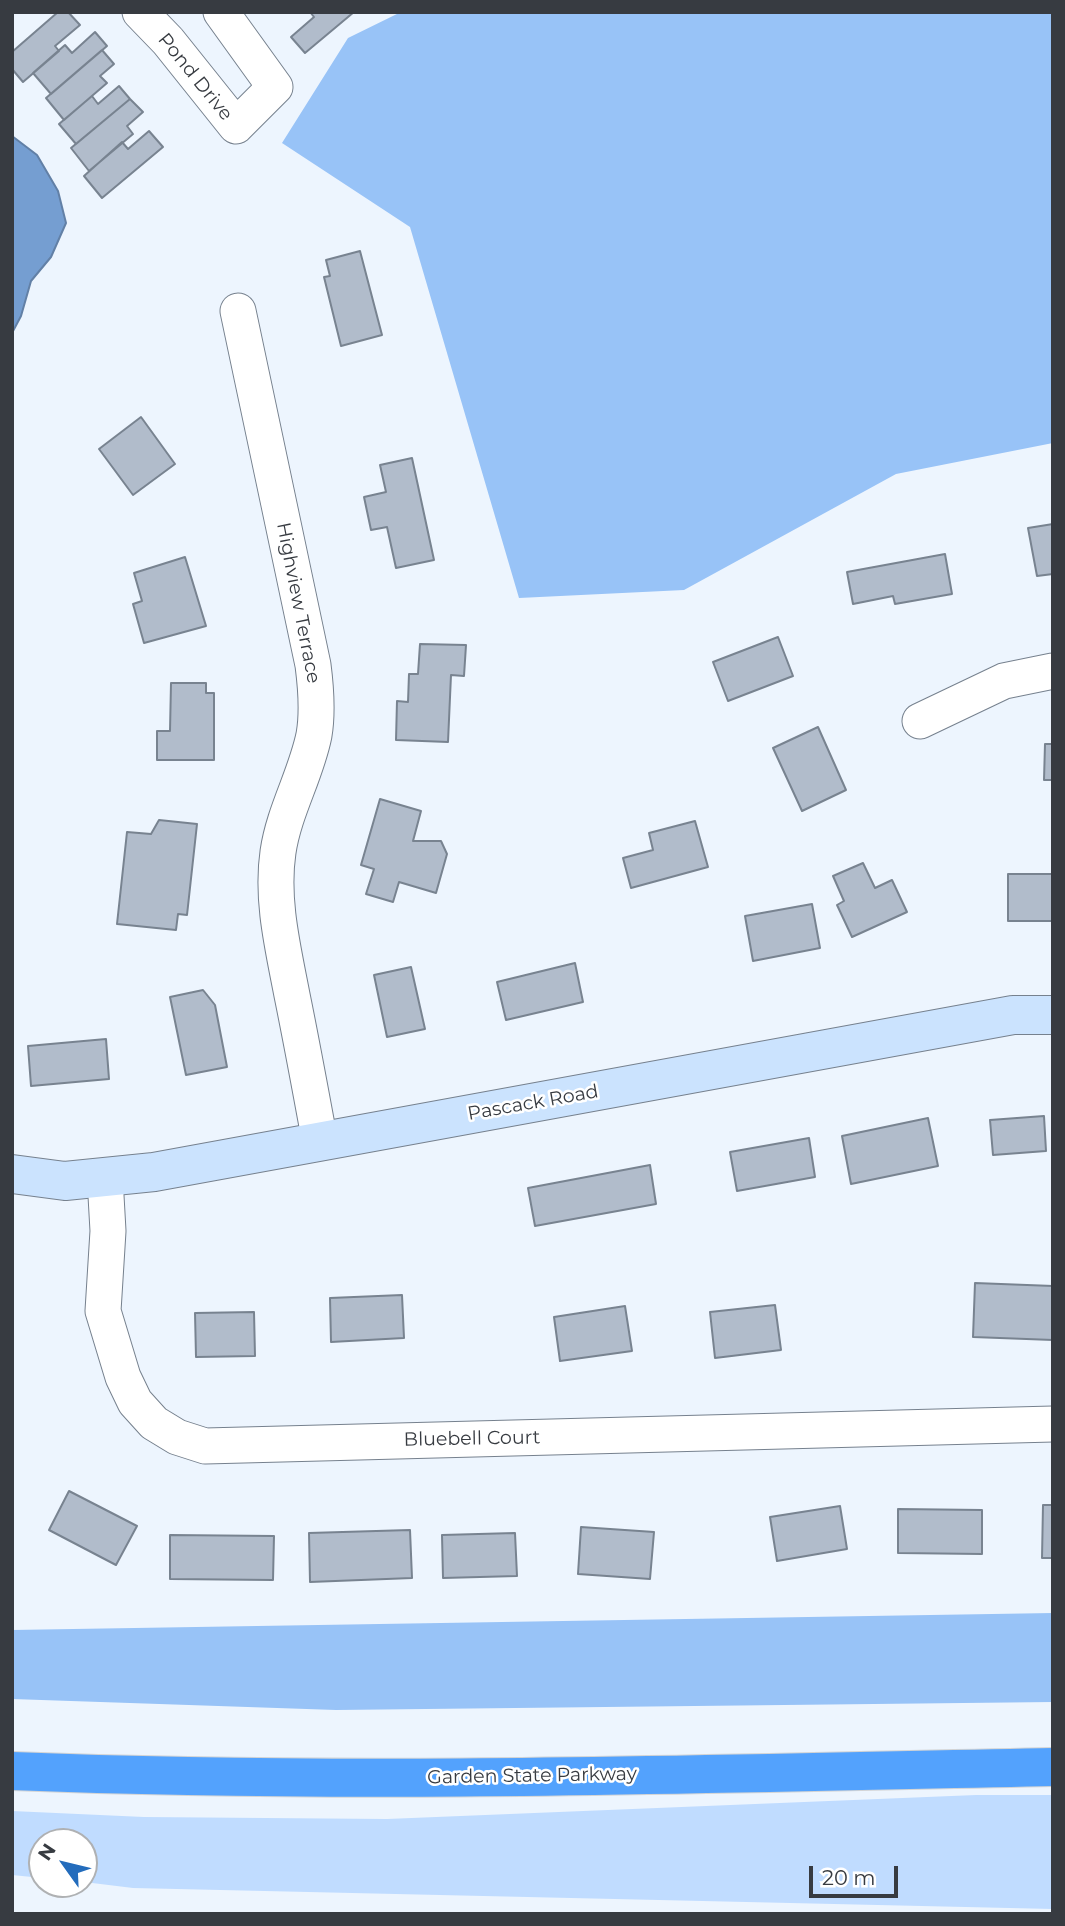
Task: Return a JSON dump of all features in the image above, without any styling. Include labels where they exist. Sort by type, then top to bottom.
[{"type":"highway","name":"Garden State Parkway","points":[[12,1771],[122,1776],[452,1777],[1053,1768]]},
{"type":"street","name":"Pond Drive","points":[[140,12],[168,41],[236,126],[275,87],[221,12]]},
{"type":"street","name":"Highview Terrace","points":[[238,311],[313,666],[317,698],[314,733],[306,764],[286,817],[278,852],[276,889],[279,928],[320,1142]]},
{"type":"street","points":[[920,721],[1003,681],[1053,671]]},
{"type":"street","name":"Pascack Road","points":[[12,1174],[65,1181],[205,1164],[1013,1015],[1053,1015]]},
{"type":"street","name":"Bluebell Court","points":[[105,1178],[108,1231],[103,1311],[123,1377],[135,1402],[155,1423],[177,1437],[205,1446],[1053,1424]]},
{"type":"shaded area","points":[[401,12],[1053,12],[1053,443],[896,474],[684,590],[519,598],[410,227],[282,143],[348,38]]},
{"type":"shaded area","points":[[12,136],[37,155],[58,191],[66,223],[51,257],[31,281],[21,316],[12,333]]},
{"type":"shaded area","points":[[1053,1613],[1053,1702],[336,1710],[12,1699],[12,1630]]},
{"type":"shaded area","points":[[976,1795],[1053,1795],[1053,1909],[133,1888],[98,1884],[98,1828],[28,1828],[28,1877],[12,1875],[12,1811],[144,1817],[387,1819]]},
{"type":"building","points":[[58,12],[68,12],[80,25],[55,46],[59,51],[23,82],[12,69],[12,52]]},
{"type":"building","points":[[310,12],[354,12],[305,53],[291,37],[314,17]]},
{"type":"building","points":[[95,32],[107,46],[51,94],[33,73],[65,45],[72,53]]},
{"type":"building","points":[[102,50],[114,64],[100,76],[107,83],[64,120],[46,98]]},
{"type":"building","points":[[119,86],[130,99],[76,144],[59,124],[92,96],[98,104]]},
{"type":"building","points":[[130,99],[143,112],[127,126],[133,134],[89,171],[71,148]]},
{"type":"building","points":[[149,131],[163,147],[102,198],[84,176],[122,142],[128,149]]},
{"type":"building","points":[[360,251],[382,335],[341,346],[324,277],[330,276],[326,260]]},
{"type":"building","points":[[141,417],[175,464],[133,495],[99,449]]},
{"type":"building","points":[[412,458],[434,560],[396,568],[387,527],[371,530],[364,497],[386,492],[380,465]]},
{"type":"building","points":[[1053,524],[1053,574],[1037,576],[1028,528]]},
{"type":"building","points":[[945,554],[952,594],[895,604],[893,596],[853,604],[847,572]]},
{"type":"building","points":[[185,557],[206,626],[144,643],[133,604],[142,601],[134,573]]},
{"type":"building","points":[[778,637],[793,676],[728,701],[713,662]]},
{"type":"building","points":[[420,644],[466,645],[464,676],[451,675],[448,742],[396,740],[397,701],[408,702],[409,674],[418,674]]},
{"type":"building","points":[[171,683],[206,683],[206,693],[214,693],[214,760],[157,760],[157,731],[170,731]]},
{"type":"building","points":[[818,727],[846,790],[802,811],[773,748]]},
{"type":"building","points":[[1045,744],[1053,744],[1053,780],[1044,780]]},
{"type":"building","points":[[380,799],[421,811],[413,841],[441,841],[447,854],[436,893],[399,882],[393,902],[366,894],[374,869],[361,865]]},
{"type":"building","points":[[159,820],[197,824],[187,915],[178,914],[176,930],[117,924],[127,832],[151,834]]},
{"type":"building","points":[[695,821],[708,867],[631,888],[623,858],[653,850],[649,833]]},
{"type":"building","points":[[863,863],[875,888],[892,880],[907,912],[852,937],[837,905],[844,901],[833,876]]},
{"type":"building","points":[[1008,874],[1053,874],[1053,921],[1008,921]]},
{"type":"building","points":[[812,904],[820,948],[753,961],[745,916]]},
{"type":"building","points":[[575,963],[583,1002],[506,1020],[497,982]]},
{"type":"building","points":[[411,967],[425,1029],[387,1037],[374,975]]},
{"type":"building","points":[[203,990],[215,1005],[227,1067],[186,1075],[170,997]]},
{"type":"building","points":[[106,1039],[109,1079],[31,1086],[28,1046]]},
{"type":"building","points":[[1044,1116],[1046,1151],[993,1155],[990,1120]]},
{"type":"building","points":[[928,1118],[938,1166],[851,1184],[842,1136]]},
{"type":"building","points":[[809,1138],[815,1177],[737,1191],[730,1152]]},
{"type":"building","points":[[650,1165],[656,1204],[535,1226],[528,1188]]},
{"type":"building","points":[[975,1283],[1053,1286],[1053,1340],[973,1337]]},
{"type":"building","points":[[402,1295],[404,1338],[331,1342],[330,1298]]},
{"type":"building","points":[[775,1305],[781,1350],[715,1358],[710,1312]]},
{"type":"building","points":[[625,1306],[632,1351],[560,1361],[554,1317]]},
{"type":"building","points":[[254,1312],[255,1356],[196,1357],[195,1313]]},
{"type":"building","points":[[69,1491],[137,1526],[116,1565],[49,1530]]},
{"type":"building","points":[[1043,1505],[1053,1505],[1053,1558],[1042,1558]]},
{"type":"building","points":[[840,1506],[847,1549],[777,1561],[770,1517]]},
{"type":"building","points":[[898,1509],[982,1510],[982,1554],[898,1553]]},
{"type":"building","points":[[581,1527],[654,1532],[650,1579],[578,1574]]},
{"type":"building","points":[[410,1530],[412,1578],[310,1582],[309,1533]]},
{"type":"building","points":[[515,1533],[517,1576],[443,1578],[442,1535]]},
{"type":"building","points":[[170,1535],[274,1536],[273,1580],[170,1579]]}]
